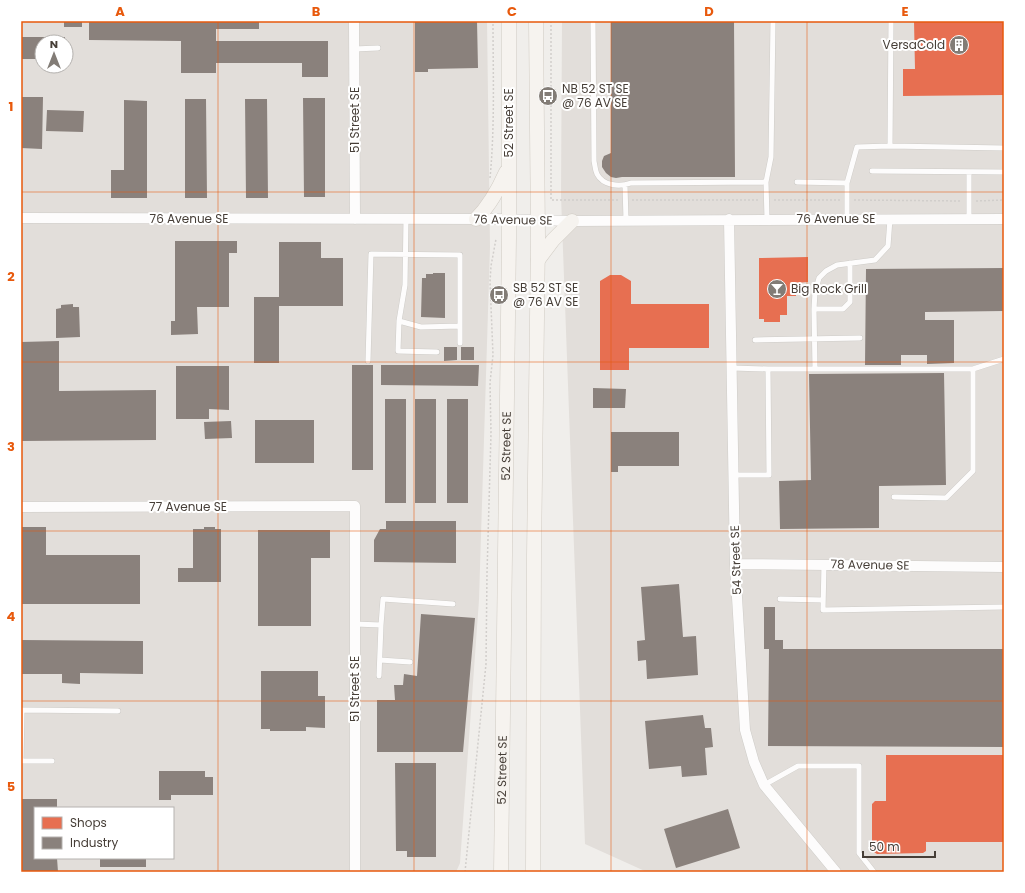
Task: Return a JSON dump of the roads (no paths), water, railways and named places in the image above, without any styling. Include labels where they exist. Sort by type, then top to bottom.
[{"type":"main road","name":"52 Street SE","points":[[501,872],[509,219],[509,21]]},
{"type":"main road","points":[[533,872],[534,556],[538,260],[536,21]]},
{"type":"main road","points":[[476,219],[485,210],[498,191],[509,164]]},
{"type":"main road","points":[[538,260],[553,240],[572,221]]},
{"type":"street","name":"51 Street SE","points":[[354,21],[355,219]]},
{"type":"street","name":"76 Avenue SE","points":[[21,218],[509,219],[572,221],[729,219],[1004,219]]},
{"type":"street","name":"54 Street SE","points":[[729,219],[735,564],[745,730],[754,762],[764,785],[836,872]]},
{"type":"street","name":"51 Street SE","points":[[355,506],[355,872]]},
{"type":"street","name":"77 Avenue SE","points":[[21,507],[355,506]]},
{"type":"street","name":"78 Avenue SE","points":[[735,564],[1004,567]]},
{"type":"lane","points":[[593,21],[594,161],[597,174],[604,181],[614,185],[625,185],[632,183],[766,182]]},
{"type":"lane","points":[[766,219],[766,182],[771,157],[773,21]]},
{"type":"lane","points":[[890,146],[891,21]]},
{"type":"lane","points":[[354,49],[378,48]]},
{"type":"lane","points":[[847,219],[847,183],[856,147],[890,146],[1004,148]]},
{"type":"lane","points":[[872,172],[1004,172]]},
{"type":"lane","points":[[969,172],[970,219]]},
{"type":"lane","points":[[796,182],[847,183]]},
{"type":"lane","points":[[625,185],[626,220]]},
{"type":"lane","points":[[406,219],[405,285],[399,321],[398,351],[437,352]]},
{"type":"lane","points":[[815,370],[814,309],[815,292],[819,278],[826,271],[837,265],[875,260],[888,246],[890,219]]},
{"type":"lane","points":[[368,361],[371,254],[460,255],[460,343]]},
{"type":"lane","points":[[814,309],[843,309],[850,302],[850,263]]},
{"type":"lane","points":[[399,321],[421,327],[460,326]]},
{"type":"lane","points":[[755,340],[860,338]]},
{"type":"lane","points":[[732,368],[768,370],[973,369],[1004,359]]},
{"type":"lane","points":[[894,497],[946,498],[973,470],[973,369]]},
{"type":"lane","points":[[734,475],[769,475],[768,370]]},
{"type":"lane","points":[[824,564],[824,610],[1004,607]]},
{"type":"lane","points":[[379,676],[383,599],[453,604]]},
{"type":"lane","points":[[780,599],[824,600]]},
{"type":"lane","points":[[355,624],[381,625]]},
{"type":"lane","points":[[380,660],[410,662]]},
{"type":"lane","points":[[52,761],[21,761],[22,710],[118,711]]},
{"type":"lane","points":[[764,785],[798,766],[859,766],[859,853],[874,872]]},
{"type":"place","name":"VersaCold","points":[[959,45]]},
{"type":"place","name":"NB 52 ST SE @ 76 AV SE","points":[[548,96]]},
{"type":"place","name":"Big Rock Grill","points":[[777,289]]},
{"type":"place","name":"SB 52 ST SE @ 76 AV SE","points":[[499,295]]}]
